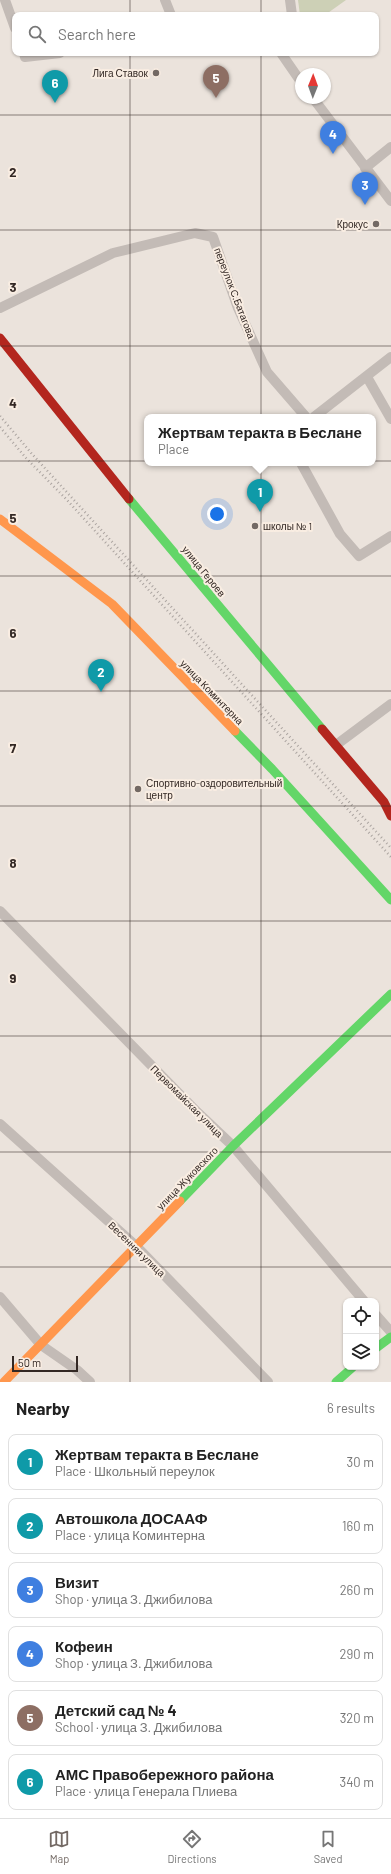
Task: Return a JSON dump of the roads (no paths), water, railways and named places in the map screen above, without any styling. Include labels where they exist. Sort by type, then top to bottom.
[{"type":"street","points":[[5,0],[12,20]]},
{"type":"street","points":[[165,0],[170,12]]},
{"type":"street","points":[[290,0],[292,12]]},
{"type":"street","points":[[284,56],[295,73]]},
{"type":"street","points":[[317,104],[391,201]]},
{"type":"street","points":[[365,168],[391,147]]},
{"type":"street","name":"переулок С.Батагова","points":[[0,308],[114,253],[195,233],[213,237],[238,308],[267,372],[303,414]]},
{"type":"street","name":"улица Героев","points":[[0,338],[110,476],[384,802],[391,816]]},
{"type":"street","points":[[318,414],[391,357]]},
{"type":"street","points":[[367,377],[391,419]]},
{"type":"street","points":[[303,466],[340,534],[359,556],[391,536]]},
{"type":"street","name":"улица Коминтерна","points":[[0,519],[112,604],[272,769],[391,900]]},
{"type":"street","points":[[336,745],[391,704]]},
{"type":"street","name":"Первомайская улица","points":[[0,911],[197,1112],[233,1146],[361,1298]]},
{"type":"street","name":"улица Жуковского","points":[[4,1382],[233,1146],[391,994]]},
{"type":"street","name":"Весенняя улица","points":[[0,1124],[136,1246],[268,1382]]},
{"type":"street","points":[[0,1297],[41,1345],[90,1382]]},
{"type":"street","points":[[379,1318],[391,1332]]},
{"type":"street","points":[[379,1346],[391,1337]]},
{"type":"street","points":[[336,1382],[350,1370]]},
{"type":"railway","points":[[0,416],[32,454],[391,848]]},
{"type":"railway","points":[[0,427],[26,458],[67,500],[391,857]]},
{"type":"place","name":"Лига Ставок","points":[[156,73]]},
{"type":"place","name":"Детский сад № 4","points":[[216,98]]},
{"type":"place","name":"АМС Правобережного района","points":[[55,103]]},
{"type":"place","name":"Кофеин","points":[[333,154]]},
{"type":"place","name":"Визит","points":[[365,205]]},
{"type":"place","name":"Крокус","points":[[376,224]]},
{"type":"place","name":"Жертвам теракта в Беслане","points":[[260,512]]},
{"type":"place","name":"школы № 1","points":[[255,526]]},
{"type":"place","name":"Автошкола ДОСААФ","points":[[101,692]]},
{"type":"place","name":"Спортивно-оздоровительный центр","points":[[138,789]]}]
